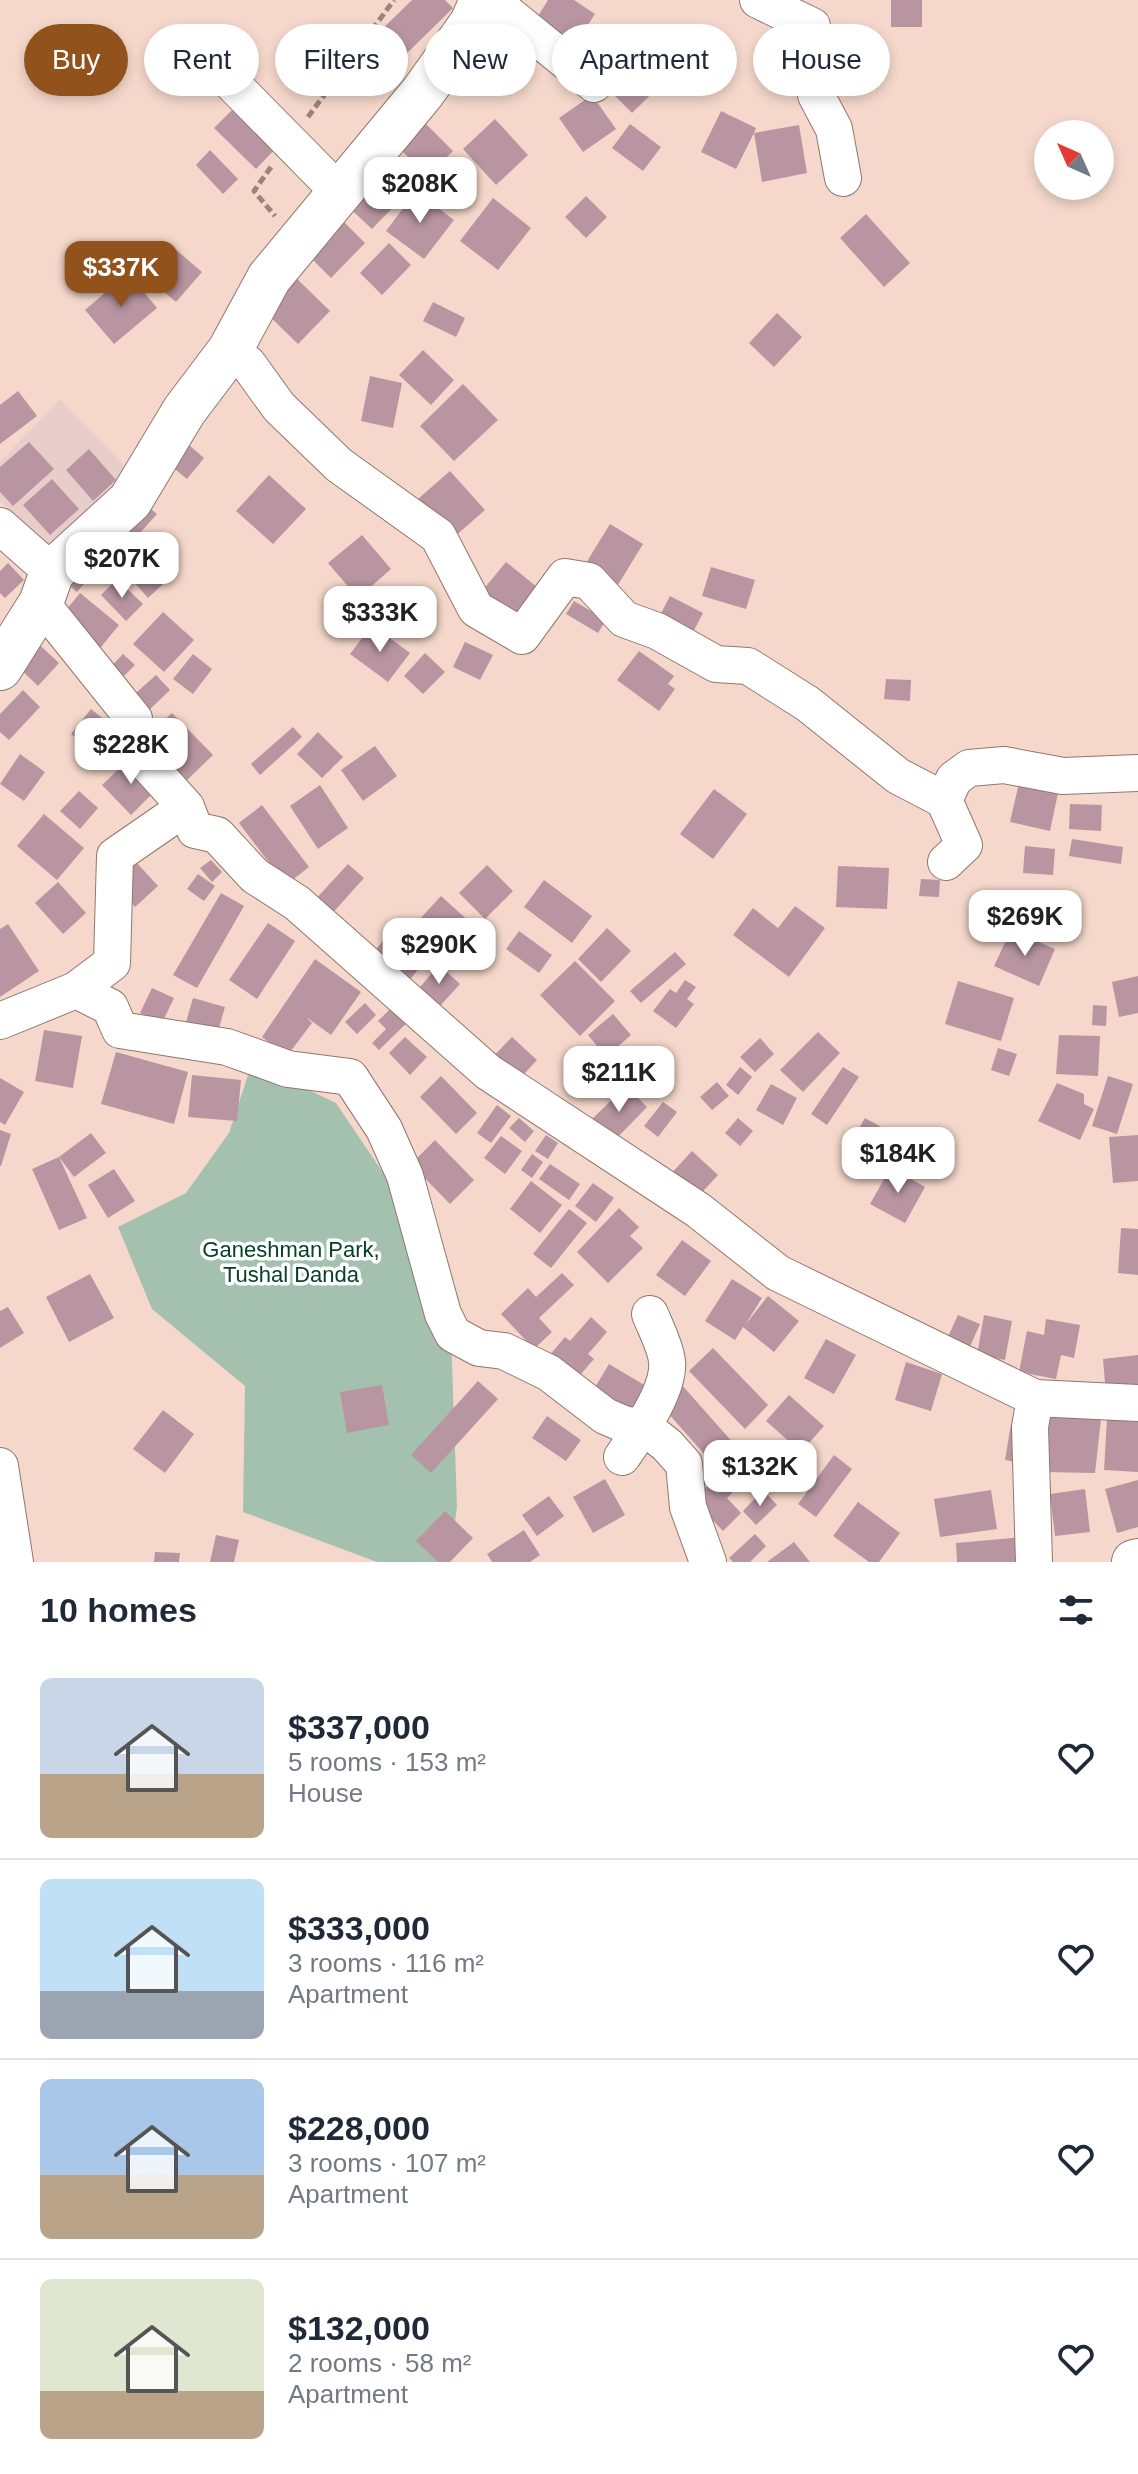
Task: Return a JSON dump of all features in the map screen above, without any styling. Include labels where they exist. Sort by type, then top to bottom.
[{"type":"street","points":[[0,668],[47,588],[130,501],[184,411],[230,350],[269,278],[423,92],[472,23],[482,0]]},
{"type":"street","points":[[491,0],[552,50]]},
{"type":"street","points":[[758,0],[812,26],[816,95],[834,129],[843,178]]},
{"type":"street","points":[[244,96],[340,193]]},
{"type":"street","points":[[230,350],[248,364],[279,407],[339,465],[438,536],[476,609],[522,636],[565,577],[589,581],[624,619],[657,631],[716,664],[748,666],[808,704],[898,776],[944,800],[964,845],[946,862]]},
{"type":"street","points":[[0,526],[47,588],[134,719],[130,745],[186,807],[195,830],[217,835],[255,876],[297,903],[488,1072],[698,1210],[778,1273],[1035,1398],[1138,1403]]},
{"type":"street","points":[[944,800],[954,779],[969,768],[1004,765],[1063,776],[1138,773]]},
{"type":"street","points":[[0,1021],[76,990],[112,963],[115,856],[186,807]]},
{"type":"street","points":[[76,990],[110,1007],[120,1030],[227,1047],[288,1069],[350,1077],[384,1129],[405,1176],[443,1314],[453,1334],[479,1348],[504,1351],[549,1373],[616,1422],[643,1426],[684,1464],[688,1507],[708,1562]]},
{"type":"street","points":[[622,1457],[643,1426],[664,1382],[667,1364],[650,1314]]},
{"type":"street","points":[[1034,1562],[1030,1427],[1035,1398]]},
{"type":"street","points":[[0,1466],[15,1562]]},
{"type":"shaded area","points":[[60,399],[129,471],[52,546],[0,501],[0,462]]},
{"type":"green space","name":"Ganeshman Park, Tushal Danda","points":[[252,1063],[336,1103],[398,1195],[451,1334],[457,1507],[449,1562],[377,1562],[243,1512],[245,1386],[152,1309],[118,1227],[186,1193],[229,1133]]},
{"type":"building","points":[[412,0],[445,0],[453,8],[437,24],[424,24],[424,36],[408,52],[408,24],[387,24]]},
{"type":"building","points":[[548,0],[574,0],[595,14],[588,24],[552,24],[552,32],[535,21]]},
{"type":"building","points":[[891,0],[922,0],[922,27],[891,27]]},
{"type":"building","points":[[593,96],[616,129],[583,152],[559,118]]},
{"type":"building","points":[[615,96],[649,96],[632,113]]},
{"type":"building","points":[[239,103],[281,143],[256,169],[214,128]]},
{"type":"building","points":[[721,111],[756,128],[736,169],[701,152]]},
{"type":"building","points":[[421,119],[453,151],[427,176],[396,145]]},
{"type":"building","points":[[495,119],[528,155],[496,185],[463,149]]},
{"type":"building","points":[[630,124],[661,147],[643,171],[612,148]]},
{"type":"building","points":[[799,125],[807,173],[762,182],[754,133]]},
{"type":"building","points":[[210,150],[238,179],[223,194],[196,165]]},
{"type":"building","points":[[372,170],[402,198],[372,229],[342,201]]},
{"type":"building","points":[[416,191],[454,220],[424,259],[386,231]]},
{"type":"building","points":[[586,196],[607,217],[586,238],[565,217]]},
{"type":"building","points":[[493,198],[531,228],[498,270],[460,241]]},
{"type":"building","points":[[866,214],[910,263],[884,287],[840,238]]},
{"type":"building","points":[[343,221],[365,243],[331,278],[308,255]]},
{"type":"building","points":[[167,242],[202,272],[176,302],[141,273]]},
{"type":"building","points":[[389,243],[411,265],[382,295],[360,273]]},
{"type":"building","points":[[128,273],[157,308],[114,344],[85,310]]},
{"type":"building","points":[[292,274],[330,311],[298,344],[260,307]]},
{"type":"building","points":[[433,302],[465,318],[456,337],[423,321]]},
{"type":"building","points":[[777,313],[802,337],[774,367],[749,343]]},
{"type":"building","points":[[423,350],[454,380],[431,405],[399,375]]},
{"type":"building","points":[[370,376],[402,383],[393,428],[361,421]]},
{"type":"building","points":[[463,384],[498,420],[454,461],[420,426]]},
{"type":"building","points":[[18,391],[37,416],[0,444],[0,405]]},
{"type":"building","points":[[182,439],[204,458],[187,479],[164,460]]},
{"type":"building","points":[[29,442],[54,469],[13,506],[0,492],[0,467]]},
{"type":"building","points":[[89,449],[116,480],[93,501],[66,470]]},
{"type":"building","points":[[450,471],[485,510],[453,538],[418,499]]},
{"type":"building","points":[[269,475],[306,509],[273,544],[236,511]]},
{"type":"building","points":[[52,479],[79,509],[50,535],[23,505]]},
{"type":"building","points":[[138,498],[157,514],[131,543],[113,528]]},
{"type":"building","points":[[610,524],[643,544],[616,588],[583,568]]},
{"type":"building","points":[[106,534],[132,556],[110,580],[97,569],[77,592],[65,582]]},
{"type":"building","points":[[362,535],[391,569],[358,598],[328,563]]},
{"type":"building","points":[[140,558],[163,584],[148,598],[124,571]]},
{"type":"building","points":[[506,562],[543,592],[515,626],[478,596]]},
{"type":"building","points":[[8,563],[24,580],[5,598],[0,593],[0,571]]},
{"type":"building","points":[[711,567],[755,580],[746,609],[702,596]]},
{"type":"building","points":[[117,579],[143,604],[126,621],[101,595]]},
{"type":"building","points":[[80,593],[119,625],[97,652],[58,620]]},
{"type":"building","points":[[670,596],[703,613],[689,640],[656,623]]},
{"type":"building","points":[[574,601],[606,620],[598,633],[566,614]]},
{"type":"building","points":[[163,612],[194,640],[164,672],[133,644]]},
{"type":"building","points":[[372,625],[410,653],[388,682],[350,654]]},
{"type":"building","points":[[29,635],[59,663],[38,686],[8,657]]},
{"type":"building","points":[[465,642],[493,655],[480,680],[453,667]]},
{"type":"building","points":[[639,651],[674,676],[668,684],[675,689],[659,711],[617,680]]},
{"type":"building","points":[[425,653],[445,672],[423,694],[404,676]]},
{"type":"building","points":[[123,654],[135,665],[115,685],[104,674]]},
{"type":"building","points":[[193,654],[212,669],[193,694],[173,679]]},
{"type":"building","points":[[156,675],[170,690],[143,716],[128,700]]},
{"type":"building","points":[[886,679],[911,680],[910,701],[884,699]]},
{"type":"building","points":[[23,690],[40,707],[9,740],[0,732],[0,714]]},
{"type":"building","points":[[91,709],[117,730],[97,755],[71,734]]},
{"type":"building","points":[[172,713],[213,755],[187,780],[146,737]]},
{"type":"building","points":[[293,727],[302,737],[260,775],[251,764]]},
{"type":"building","points":[[318,732],[343,757],[322,778],[297,754]]},
{"type":"building","points":[[375,746],[397,776],[363,801],[341,770]]},
{"type":"building","points":[[20,754],[45,772],[24,801],[0,784]]},
{"type":"building","points":[[131,757],[159,787],[131,815],[102,785]]},
{"type":"building","points":[[1019,783],[1058,793],[1050,831],[1010,822]]},
{"type":"building","points":[[320,785],[348,828],[318,849],[290,806]]},
{"type":"building","points":[[714,789],[747,814],[713,859],[680,834]]},
{"type":"building","points":[[79,791],[98,808],[80,829],[60,811]]},
{"type":"building","points":[[1070,804],[1102,805],[1101,831],[1069,829]]},
{"type":"building","points":[[262,805],[309,867],[286,885],[239,823]]},
{"type":"building","points":[[44,814],[84,848],[57,880],[17,846]]},
{"type":"building","points":[[1072,839],[1123,847],[1121,864],[1069,856]]},
{"type":"building","points":[[1025,846],[1055,849],[1053,875],[1023,873]]},
{"type":"building","points":[[211,860],[222,872],[212,882],[200,868]]},
{"type":"building","points":[[136,862],[158,886],[135,907],[113,883]]},
{"type":"building","points":[[348,864],[364,878],[329,917],[313,902]]},
{"type":"building","points":[[487,865],[513,891],[485,919],[459,893]]},
{"type":"building","points":[[838,866],[889,868],[887,909],[836,907]]},
{"type":"building","points":[[198,874],[215,886],[204,901],[187,889]]},
{"type":"building","points":[[921,879],[940,880],[939,897],[919,896]]},
{"type":"building","points":[[544,880],[592,916],[572,943],[524,907]]},
{"type":"building","points":[[58,882],[86,913],[63,934],[35,903]]},
{"type":"building","points":[[221,893],[244,906],[197,988],[173,975]]},
{"type":"building","points":[[441,896],[472,924],[449,950],[417,922]]},
{"type":"building","points":[[795,906],[825,928],[789,977],[733,935],[753,908],[778,928]]},
{"type":"building","points":[[268,923],[295,941],[257,999],[229,980]]},
{"type":"building","points":[[8,924],[39,971],[0,997],[0,929]]},
{"type":"building","points":[[607,928],[631,951],[601,982],[578,959]]},
{"type":"building","points":[[1011,930],[1055,949],[1039,986],[994,966]]},
{"type":"building","points":[[519,931],[552,955],[539,973],[506,949]]},
{"type":"building","points":[[389,933],[424,962],[408,982],[373,953]]},
{"type":"building","points":[[675,952],[686,964],[641,1003],[630,991]]},
{"type":"building","points":[[315,959],[361,992],[331,1035],[306,1017],[312,1023],[287,1056],[262,1037]]},
{"type":"building","points":[[575,961],[615,1001],[580,1036],[540,995]]},
{"type":"building","points":[[439,965],[460,984],[440,1006],[419,988]]},
{"type":"building","points":[[1138,976],[1138,1013],[1119,1017],[1112,982]]},
{"type":"building","points":[[685,980],[696,987],[687,999],[694,1004],[676,1028],[653,1011],[670,989],[676,993]]},
{"type":"building","points":[[958,981],[1014,998],[1001,1041],[945,1024]]},
{"type":"building","points":[[152,988],[174,998],[162,1023],[140,1013]]},
{"type":"building","points":[[193,998],[225,1007],[216,1038],[184,1029]]},
{"type":"building","points":[[401,998],[416,1014],[379,1050],[372,1043],[386,1029],[378,1021]]},
{"type":"building","points":[[365,1003],[376,1015],[357,1034],[345,1022]]},
{"type":"building","points":[[1093,1005],[1107,1006],[1106,1026],[1092,1025]]},
{"type":"building","points":[[613,1014],[631,1035],[606,1057],[588,1035]]},
{"type":"building","points":[[44,1030],[82,1036],[73,1088],[35,1081]]},
{"type":"building","points":[[818,1032],[840,1053],[803,1092],[780,1070]]},
{"type":"building","points":[[1059,1035],[1100,1036],[1098,1076],[1056,1074]]},
{"type":"building","points":[[405,1037],[427,1057],[410,1075],[389,1053]]},
{"type":"building","points":[[512,1037],[537,1060],[515,1084],[489,1061]]},
{"type":"building","points":[[760,1038],[774,1054],[755,1072],[740,1057]]},
{"type":"building","points":[[998,1048],[1017,1054],[1009,1076],[991,1070]]},
{"type":"building","points":[[116,1052],[188,1072],[174,1124],[101,1104]]},
{"type":"building","points":[[740,1067],[752,1077],[738,1095],[726,1085]]},
{"type":"building","points":[[843,1067],[859,1077],[827,1125],[811,1114]]},
{"type":"building","points":[[192,1075],[241,1080],[237,1121],[188,1117]]},
{"type":"building","points":[[441,1076],[477,1113],[456,1134],[420,1097]]},
{"type":"building","points":[[1108,1076],[1133,1084],[1117,1134],[1092,1126]]},
{"type":"building","points":[[0,1078],[24,1092],[5,1125],[0,1122]]},
{"type":"building","points":[[717,1082],[729,1096],[712,1110],[700,1097]]},
{"type":"building","points":[[1057,1083],[1084,1094],[1084,1104],[1094,1109],[1080,1140],[1038,1121]]},
{"type":"building","points":[[771,1084],[797,1098],[783,1125],[756,1110]]},
{"type":"building","points":[[626,1086],[647,1107],[612,1143],[590,1121]]},
{"type":"building","points":[[663,1102],[677,1112],[658,1137],[644,1126]]},
{"type":"building","points":[[497,1105],[511,1116],[491,1143],[477,1133]]},
{"type":"building","points":[[519,1118],[534,1131],[525,1142],[509,1128]]},
{"type":"building","points":[[738,1118],[753,1131],[740,1146],[725,1133]]},
{"type":"building","points":[[865,1118],[890,1132],[881,1149],[855,1135]]},
{"type":"building","points":[[0,1130],[11,1134],[1,1166],[0,1166]]},
{"type":"building","points":[[91,1133],[106,1153],[74,1177],[59,1157]]},
{"type":"building","points":[[546,1135],[558,1143],[548,1159],[535,1151]]},
{"type":"building","points":[[1138,1135],[1138,1181],[1113,1183],[1109,1137]]},
{"type":"building","points":[[501,1136],[522,1151],[505,1174],[484,1158]]},
{"type":"building","points":[[435,1140],[474,1180],[450,1204],[411,1164]]},
{"type":"building","points":[[692,1151],[718,1175],[694,1201],[668,1177]]},
{"type":"building","points":[[532,1154],[543,1162],[532,1178],[521,1170]]},
{"type":"building","points":[[59,1157],[87,1218],[59,1230],[32,1169]]},
{"type":"building","points":[[550,1164],[580,1184],[569,1200],[539,1179]]},
{"type":"building","points":[[891,1167],[925,1187],[905,1223],[870,1204]]},
{"type":"building","points":[[114,1169],[135,1201],[108,1218],[88,1185]]},
{"type":"building","points":[[531,1181],[562,1205],[540,1233],[510,1209]]},
{"type":"building","points":[[593,1183],[614,1198],[596,1222],[575,1206]]},
{"type":"building","points":[[619,1208],[639,1227],[630,1236],[643,1248],[608,1283],[577,1252]]},
{"type":"building","points":[[569,1209],[587,1223],[551,1268],[533,1254]]},
{"type":"building","points":[[1121,1228],[1138,1229],[1138,1275],[1118,1273]]},
{"type":"building","points":[[682,1240],[711,1261],[685,1296],[656,1275]]},
{"type":"building","points":[[562,1273],[574,1285],[539,1318],[552,1332],[534,1349],[501,1314],[528,1288],[536,1297]]},
{"type":"building","points":[[90,1274],[114,1318],[69,1342],[46,1297]]},
{"type":"building","points":[[732,1279],[762,1298],[745,1325],[768,1296],[799,1321],[774,1352],[743,1327],[735,1340],[705,1321]]},
{"type":"building","points":[[8,1307],[24,1333],[0,1348],[0,1311]]},
{"type":"building","points":[[958,1315],[980,1324],[968,1351],[946,1341]]},
{"type":"building","points":[[984,1315],[1012,1321],[1005,1360],[977,1355]]},
{"type":"building","points":[[591,1317],[607,1332],[588,1354],[594,1359],[575,1381],[548,1357],[565,1337],[570,1341]]},
{"type":"building","points":[[1046,1319],[1080,1325],[1074,1358],[1061,1355],[1056,1379],[1019,1372],[1027,1331],[1044,1335]]},
{"type":"building","points":[[826,1339],[856,1355],[834,1394],[804,1378]]},
{"type":"building","points":[[713,1348],[768,1405],[745,1429],[689,1371]]},
{"type":"building","points":[[1138,1355],[1138,1391],[1106,1394],[1103,1359]]},
{"type":"building","points":[[906,1362],[942,1374],[931,1411],[895,1400]]},
{"type":"building","points":[[609,1364],[646,1386],[625,1421],[588,1399]]},
{"type":"building","points":[[478,1381],[498,1399],[431,1473],[411,1455]]},
{"type":"building","points":[[681,1384],[735,1445],[713,1464],[659,1403]]},
{"type":"building","points":[[382,1385],[389,1425],[347,1433],[340,1392]]},
{"type":"building","points":[[789,1395],[824,1426],[801,1452],[766,1421]]},
{"type":"building","points":[[163,1410],[194,1434],[165,1473],[133,1449]]},
{"type":"building","points":[[547,1416],[581,1440],[566,1461],[532,1438]]},
{"type":"building","points":[[1037,1416],[1101,1419],[1095,1473],[1043,1472]]},
{"type":"building","points":[[1107,1419],[1138,1422],[1138,1472],[1104,1470]]},
{"type":"building","points":[[1011,1424],[1027,1426],[1021,1463],[1005,1460]]},
{"type":"building","points":[[763,1442],[785,1461],[769,1481],[747,1463]]},
{"type":"building","points":[[834,1455],[852,1469],[816,1517],[798,1504]]},
{"type":"building","points":[[738,1456],[753,1472],[727,1498],[741,1513],[723,1531],[693,1500]]},
{"type":"building","points":[[605,1479],[625,1515],[593,1533],[573,1497]]},
{"type":"building","points":[[1138,1480],[1138,1527],[1117,1533],[1105,1489]]},
{"type":"building","points":[[1085,1489],[1090,1532],[1055,1536],[1050,1494]]},
{"type":"building","points":[[763,1490],[777,1505],[756,1525],[743,1511]]},
{"type":"building","points":[[991,1490],[997,1529],[940,1537],[934,1499]]},
{"type":"building","points":[[549,1496],[564,1516],[537,1536],[522,1515]]},
{"type":"building","points":[[858,1502],[900,1533],[879,1562],[869,1562],[833,1536]]},
{"type":"building","points":[[445,1511],[473,1538],[450,1562],[438,1562],[416,1541]]},
{"type":"building","points":[[524,1530],[540,1555],[530,1562],[492,1562],[487,1554]]},
{"type":"building","points":[[755,1534],[766,1546],[750,1562],[733,1562],[729,1558]]},
{"type":"building","points":[[216,1535],[239,1540],[234,1562],[210,1562]]},
{"type":"building","points":[[1023,1537],[1025,1562],[957,1562],[956,1543]]},
{"type":"building","points":[[794,1542],[810,1562],[767,1562]]},
{"type":"building","points":[[155,1552],[180,1553],[179,1562],[154,1562]]}]
